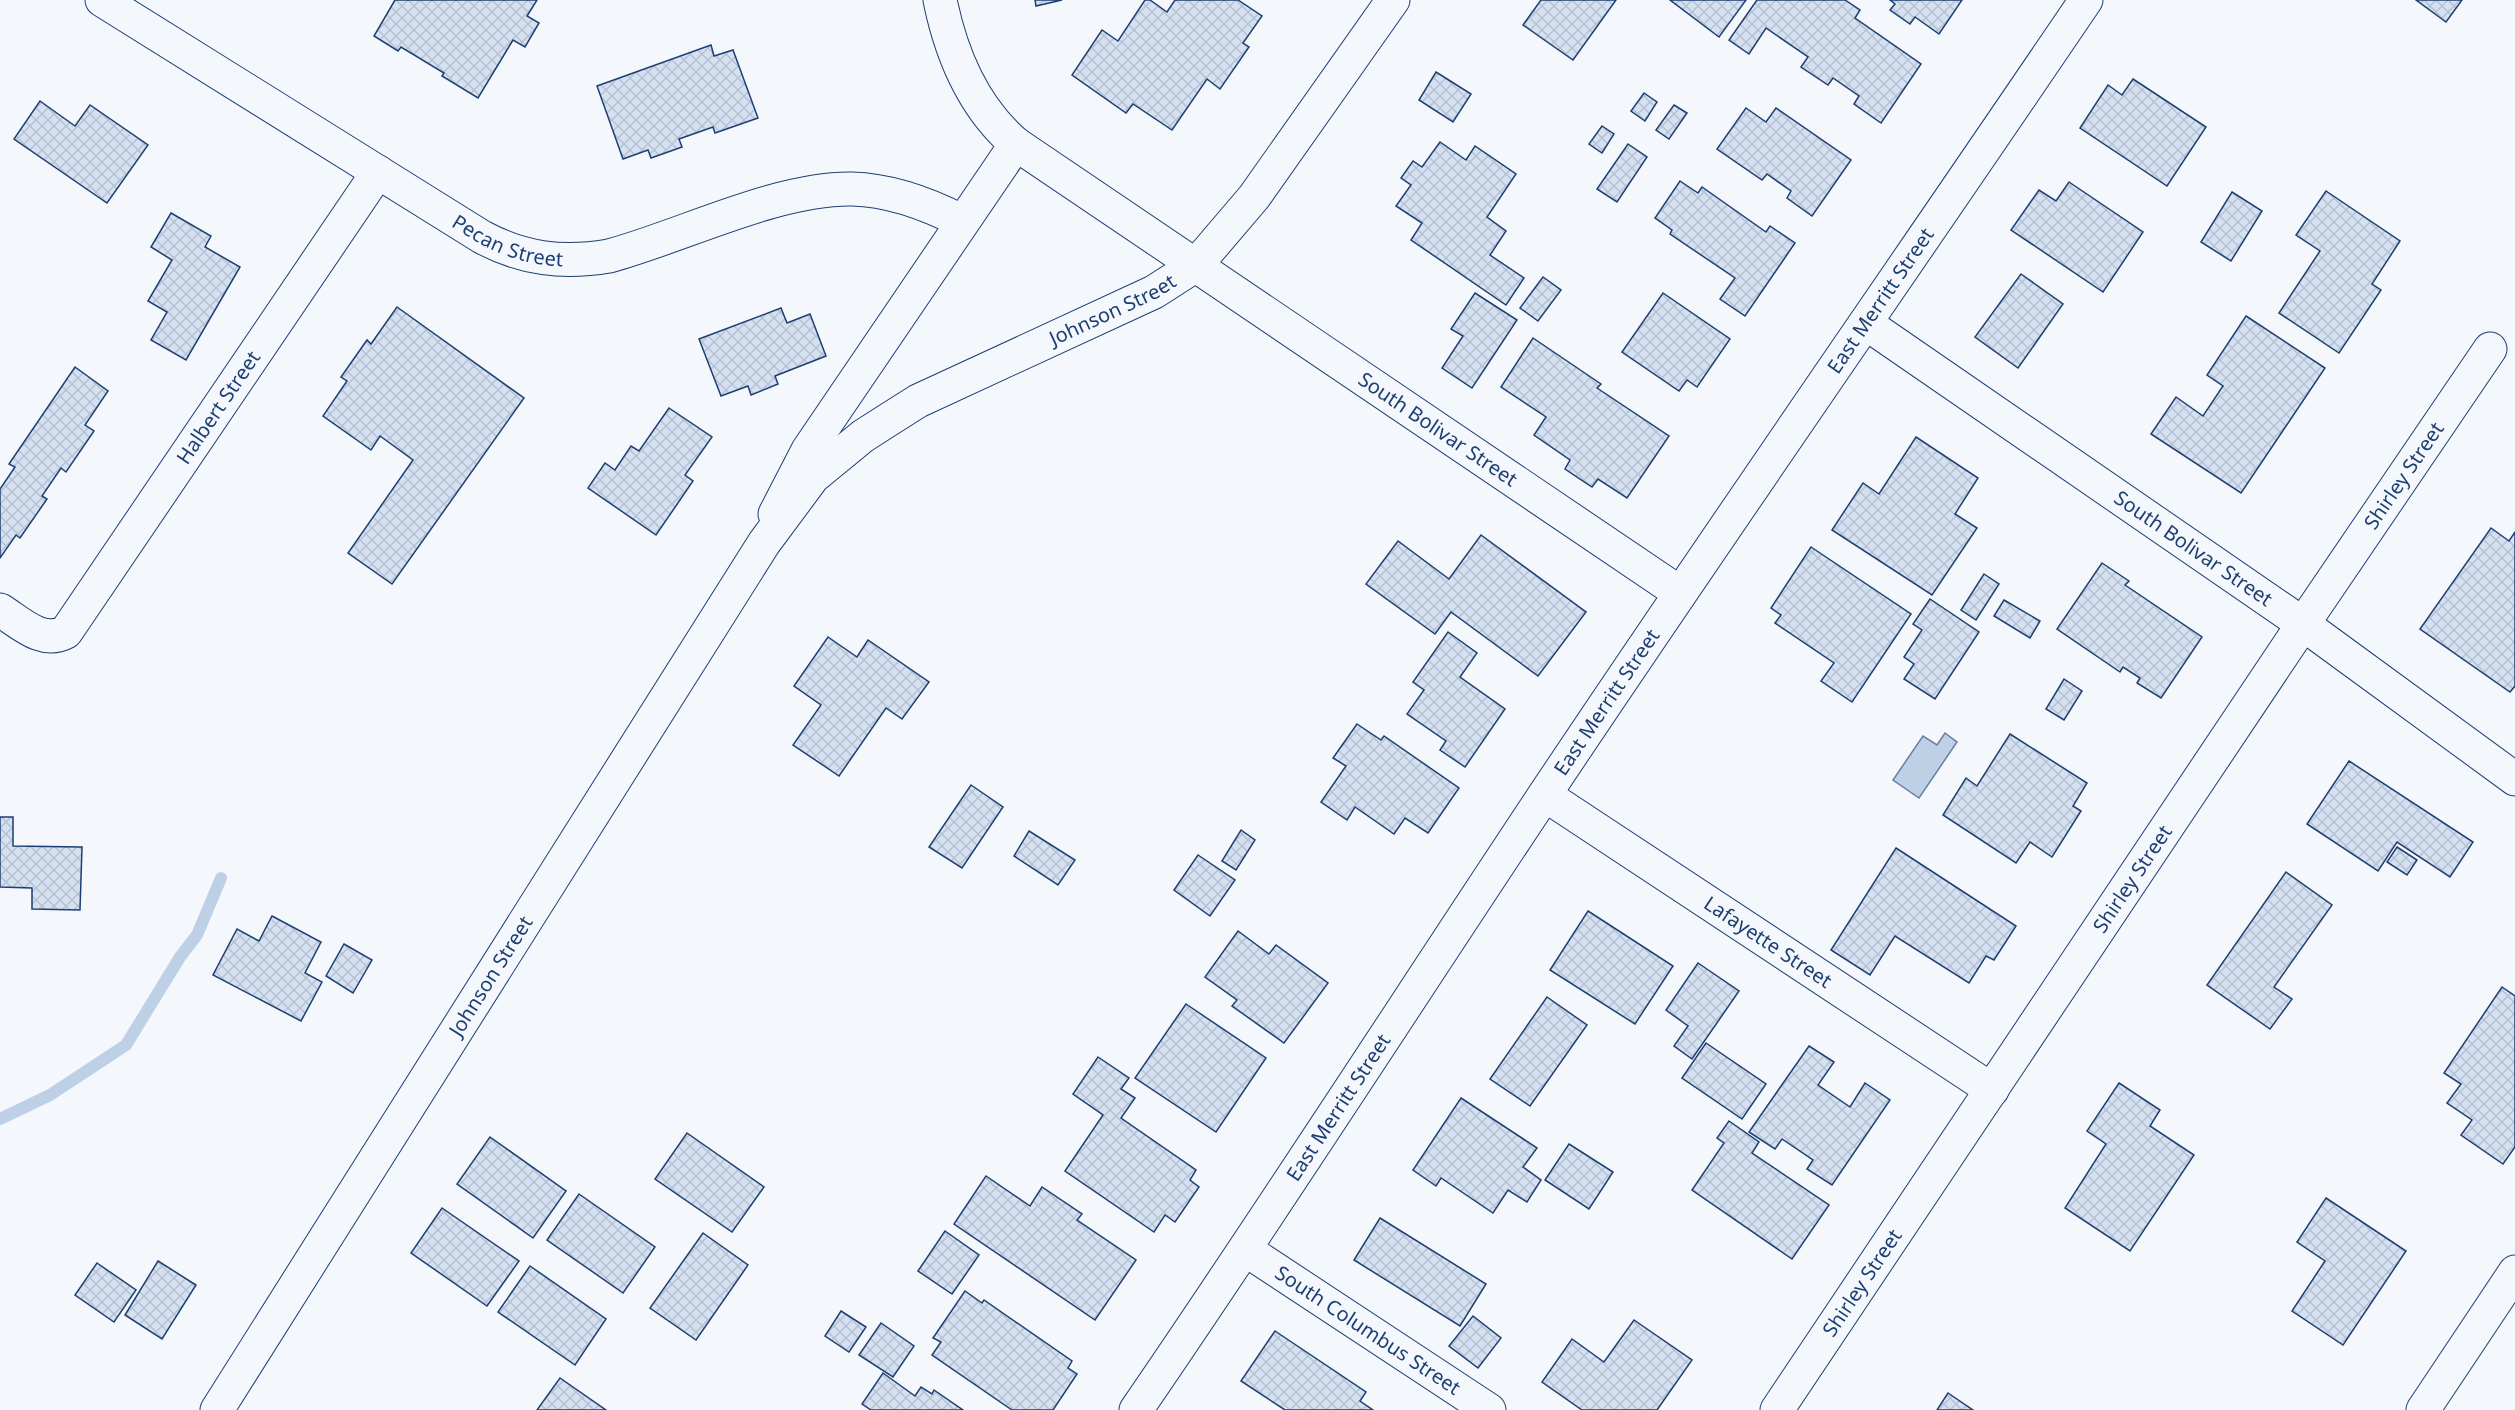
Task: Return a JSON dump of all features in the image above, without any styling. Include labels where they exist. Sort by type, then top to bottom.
[{"type":"street","name":"Pecan Street","points":[[102,0],[508,251],[533,257],[562,260],[609,256],[779,200],[827,190],[854,189],[913,201],[961,221]]},
{"type":"street","name":"South Bolivar Street","points":[[940,0],[951,39],[971,89],[997,128],[1016,144],[1680,593]]},
{"type":"street","name":"Johnson Street","points":[[217,1410],[474,998],[764,543],[813,477],[863,436],[918,401],[1154,292],[1196,265],[1254,197],[1393,0]]},
{"type":"street","name":"East Merritt Street","points":[[1136,1410],[1246,1250],[1680,593],[1867,324],[2086,0]]},
{"type":"street","name":"Johnson Street","points":[[764,543],[782,496],[808,450],[961,221],[1016,144]]},
{"type":"street","name":"Halbert Street","points":[[0,610],[45,638],[55,638],[66,632],[378,172]]},
{"type":"street","name":"South Bolivar Street","points":[[1867,324],[2303,624],[2515,779]]},
{"type":"street","name":"Shirley Street","points":[[1777,1410],[2303,624],[2490,350]]},
{"type":"street","name":"Lafayette Street","points":[[1545,795],[1992,1090]]},
{"type":"street","name":"South Columbus Street","points":[[1246,1250],[1489,1410]]},
{"type":"street","points":[[2423,1410],[2515,1272]]},
{"type":"water","points":[[1945,733],[1957,742],[1919,798],[1893,780],[1923,736],[1937,745]]},
{"type":"building","points":[[395,0],[537,0],[527,16],[539,23],[525,47],[513,40],[478,98],[442,76],[444,73],[401,47],[398,51],[374,36]]},
{"type":"building","points":[[1035,0],[1062,0],[1036,6]]},
{"type":"building","points":[[1145,0],[1150,0],[1167,12],[1175,0],[1238,0],[1262,16],[1243,43],[1249,47],[1220,89],[1207,79],[1172,130],[1133,104],[1126,113],[1072,75],[1102,30],[1118,41]]},
{"type":"building","points":[[1541,0],[1616,0],[1573,60],[1523,25]]},
{"type":"building","points":[[1670,0],[1746,0],[1719,37]]},
{"type":"building","points":[[1757,0],[1845,0],[1860,10],[1855,18],[1921,64],[1881,123],[1854,104],[1859,96],[1833,78],[1828,85],[1801,67],[1808,57],[1766,28],[1749,54],[1729,40]]},
{"type":"building","points":[[1890,0],[1962,0],[1939,34],[1915,17],[1910,24],[1890,10],[1895,4]]},
{"type":"building","points":[[2416,0],[2462,0],[2446,22]]},
{"type":"building","points":[[711,45],[714,56],[733,50],[758,118],[715,133],[713,127],[679,139],[682,147],[651,158],[648,150],[623,159],[597,86]]},
{"type":"building","points":[[1436,72],[1471,94],[1453,122],[1419,100]]},
{"type":"building","points":[[2133,79],[2206,127],[2167,186],[2080,128],[2108,85],[2122,95]]},
{"type":"building","points":[[1644,93],[1657,102],[1645,121],[1631,111]]},
{"type":"building","points":[[40,101],[75,126],[90,105],[148,145],[107,203],[14,139]]},
{"type":"building","points":[[1674,105],[1687,113],[1669,139],[1656,130]]},
{"type":"building","points":[[1746,108],[1766,122],[1776,108],[1851,160],[1812,216],[1787,198],[1791,191],[1767,174],[1762,180],[1717,149]]},
{"type":"building","points":[[1602,126],[1614,134],[1602,153],[1589,144]]},
{"type":"building","points":[[1440,142],[1466,160],[1475,146],[1516,174],[1487,217],[1506,231],[1490,255],[1524,278],[1506,305],[1411,240],[1422,223],[1396,206],[1411,185],[1401,178],[1413,161],[1422,167]]},
{"type":"building","points":[[1628,144],[1647,157],[1617,202],[1597,189]]},
{"type":"building","points":[[1680,181],[1698,193],[1702,187],[1766,232],[1770,226],[1795,243],[1745,316],[1720,299],[1735,278],[1670,234],[1672,230],[1655,218]]},
{"type":"building","points":[[2069,182],[2143,232],[2103,292],[2011,230],[2039,190],[2056,201]]},
{"type":"building","points":[[2326,191],[2400,241],[2372,284],[2381,290],[2339,353],[2279,313],[2320,251],[2296,235]]},
{"type":"building","points":[[2232,192],[2262,211],[2231,261],[2201,242]]},
{"type":"building","points":[[171,213],[211,236],[205,247],[240,267],[186,360],[151,340],[167,312],[148,301],[172,260],[151,247]]},
{"type":"building","points":[[2021,274],[2063,304],[2018,368],[1975,337]]},
{"type":"building","points":[[1543,277],[1561,290],[1538,321],[1520,308]]},
{"type":"building","points":[[1475,293],[1517,320],[1472,388],[1442,368],[1463,336],[1451,329]]},
{"type":"building","points":[[1663,293],[1730,339],[1697,387],[1687,380],[1679,391],[1622,352]]},
{"type":"building","points":[[397,307],[524,398],[392,584],[348,553],[413,460],[380,436],[371,450],[323,416],[347,381],[341,377],[367,340],[371,344]]},
{"type":"building","points":[[781,308],[787,323],[810,314],[826,356],[775,376],[778,384],[751,395],[748,386],[721,396],[699,339]]},
{"type":"building","points":[[2246,316],[2325,368],[2241,493],[2151,434],[2176,397],[2203,416],[2223,386],[2207,375]]},
{"type":"building","points":[[1533,338],[1601,384],[1597,388],[1669,436],[1627,498],[1598,479],[1592,487],[1565,469],[1570,460],[1534,435],[1546,417],[1501,387]]},
{"type":"building","points":[[75,367],[108,391],[85,425],[94,431],[66,472],[61,468],[42,496],[47,499],[20,538],[16,535],[0,558],[0,489],[15,467],[9,464]]},
{"type":"building","points":[[669,408],[712,437],[685,475],[693,481],[656,535],[588,488],[605,463],[615,470],[631,446],[639,451]]},
{"type":"building","points":[[1916,437],[1978,478],[1955,514],[1977,528],[1932,595],[1832,530],[1863,483],[1879,494]]},
{"type":"building","points":[[2491,528],[2509,541],[2515,532],[2515,686],[2510,692],[2420,629]]},
{"type":"building","points":[[1481,535],[1586,612],[1538,676],[1451,612],[1435,634],[1366,584],[1398,541],[1449,579]]},
{"type":"building","points":[[1811,547],[1911,614],[1852,702],[1821,681],[1834,663],[1775,623],[1781,615],[1771,608]]},
{"type":"building","points":[[2102,563],[2129,581],[2125,585],[2202,637],[2161,698],[2137,683],[2140,678],[2123,667],[2120,672],[2057,629]]},
{"type":"building","points":[[1984,574],[1999,584],[1976,620],[1961,610]]},
{"type":"building","points":[[1930,599],[1979,632],[1935,699],[1904,679],[1914,664],[1904,657],[1922,630],[1913,624]]},
{"type":"building","points":[[2004,600],[2040,621],[2030,638],[1994,616]]},
{"type":"building","points":[[1448,632],[1477,653],[1460,677],[1505,709],[1465,767],[1440,750],[1446,741],[1407,714],[1424,690],[1413,682]]},
{"type":"building","points":[[828,637],[857,657],[868,640],[929,682],[902,719],[886,708],[839,776],[793,745],[821,705],[794,686]]},
{"type":"building","points":[[2064,679],[2082,691],[2064,720],[2046,709]]},
{"type":"building","points":[[1357,724],[1381,740],[1384,736],[1459,788],[1428,833],[1405,818],[1394,834],[1355,807],[1347,820],[1321,802],[1346,766],[1333,758]]},
{"type":"building","points":[[2010,734],[2087,783],[2073,806],[2081,811],[2052,857],[2030,842],[2016,863],[1943,815],[1966,778],[1977,786]]},
{"type":"building","points":[[2349,761],[2473,842],[2450,877],[2397,842],[2378,871],[2307,824]]},
{"type":"building","points":[[971,785],[1003,807],[962,868],[929,847]]},
{"type":"building","points":[[0,817],[13,817],[13,846],[82,847],[80,910],[32,909],[32,888],[0,887]]},
{"type":"building","points":[[1241,830],[1255,840],[1236,870],[1222,861]]},
{"type":"building","points":[[1029,831],[1075,860],[1058,885],[1014,856]]},
{"type":"building","points":[[2397,847],[2417,860],[2407,875],[2387,862]]},
{"type":"building","points":[[1896,848],[2016,926],[1994,960],[1986,956],[1969,983],[1895,936],[1870,975],[1831,950]]},
{"type":"building","points":[[1198,855],[1235,880],[1210,916],[1174,890]]},
{"type":"building","points":[[2286,872],[2332,905],[2274,987],[2292,999],[2270,1029],[2207,985]]},
{"type":"building","points":[[1588,911],[1673,966],[1635,1024],[1550,970]]},
{"type":"building","points":[[272,916],[321,942],[305,973],[322,982],[301,1021],[213,975],[237,929],[259,941]]},
{"type":"building","points":[[1238,931],[1269,954],[1276,945],[1328,983],[1284,1043],[1232,1006],[1237,1000],[1205,977]]},
{"type":"building","points":[[344,944],[372,960],[353,993],[326,976]]},
{"type":"building","points":[[1698,963],[1739,991],[1692,1059],[1674,1046],[1688,1026],[1666,1010]]},
{"type":"building","points":[[2502,987],[2515,996],[2515,1147],[2503,1164],[2461,1135],[2472,1120],[2447,1103],[2461,1084],[2444,1073]]},
{"type":"building","points":[[1547,997],[1587,1025],[1530,1106],[1490,1079]]},
{"type":"building","points":[[1186,1004],[1266,1058],[1216,1132],[1135,1078]]},
{"type":"building","points":[[1706,1043],[1766,1084],[1742,1119],[1682,1078]]},
{"type":"building","points":[[1809,1046],[1834,1062],[1818,1085],[1850,1107],[1865,1083],[1890,1100],[1832,1185],[1807,1169],[1813,1160],[1782,1139],[1775,1149],[1749,1132]]},
{"type":"building","points":[[1098,1057],[1129,1078],[1121,1089],[1135,1098],[1121,1118],[1196,1170],[1190,1180],[1199,1187],[1175,1222],[1165,1215],[1154,1232],[1065,1171],[1103,1115],[1073,1094]]},
{"type":"building","points":[[2119,1083],[2160,1110],[2150,1126],[2194,1155],[2130,1251],[2065,1208],[2106,1144],[2087,1131]]},
{"type":"building","points":[[1461,1098],[1537,1148],[1523,1167],[1541,1180],[1527,1202],[1508,1190],[1493,1213],[1441,1178],[1436,1186],[1413,1170]]},
{"type":"building","points":[[1729,1121],[1759,1142],[1752,1153],[1829,1205],[1792,1259],[1692,1190],[1724,1143],[1717,1138]]},
{"type":"building","points":[[687,1133],[764,1187],[732,1232],[655,1179]]},
{"type":"building","points":[[490,1137],[566,1191],[533,1238],[457,1184]]},
{"type":"building","points":[[1569,1144],[1613,1172],[1589,1209],[1545,1180]]},
{"type":"building","points":[[986,1176],[1030,1206],[1042,1187],[1082,1214],[1077,1220],[1136,1260],[1095,1320],[954,1224]]},
{"type":"building","points":[[579,1194],[655,1247],[623,1293],[547,1240]]},
{"type":"building","points":[[2326,1198],[2406,1251],[2343,1345],[2292,1311],[2325,1261],[2297,1242]]},
{"type":"building","points":[[442,1208],[519,1261],[487,1306],[411,1253]]},
{"type":"building","points":[[1380,1218],[1486,1284],[1460,1326],[1354,1260]]},
{"type":"building","points":[[945,1231],[979,1255],[952,1294],[918,1271]]},
{"type":"building","points":[[703,1233],[748,1265],[696,1340],[650,1308]]},
{"type":"building","points":[[158,1261],[196,1285],[162,1339],[125,1315]]},
{"type":"building","points":[[97,1263],[136,1290],[114,1322],[75,1295]]},
{"type":"building","points":[[530,1266],[606,1319],[575,1365],[498,1312]]},
{"type":"building","points":[[965,1291],[982,1303],[984,1300],[1072,1361],[1068,1368],[1077,1374],[1053,1410],[1012,1410],[932,1355],[941,1342],[933,1338]]},
{"type":"building","points":[[841,1311],[866,1327],[849,1352],[825,1336]]},
{"type":"building","points":[[1473,1316],[1501,1338],[1478,1368],[1449,1346]]},
{"type":"building","points":[[1634,1320],[1692,1360],[1657,1410],[1582,1410],[1542,1382],[1572,1339],[1604,1362]]},
{"type":"building","points":[[881,1323],[914,1346],[893,1377],[859,1355]]},
{"type":"building","points":[[1275,1331],[1366,1392],[1360,1401],[1373,1410],[1285,1410],[1241,1381]]},
{"type":"building","points":[[883,1373],[915,1396],[921,1387],[932,1394],[934,1390],[963,1410],[871,1410],[862,1404]]},
{"type":"building","points":[[560,1378],[606,1410],[537,1410]]},
{"type":"building","points":[[1948,1393],[1973,1410],[1937,1410]]},
{"type":"waterway","points":[[0,1119],[50,1095],[126,1045],[180,957],[197,935],[221,878]]}]
